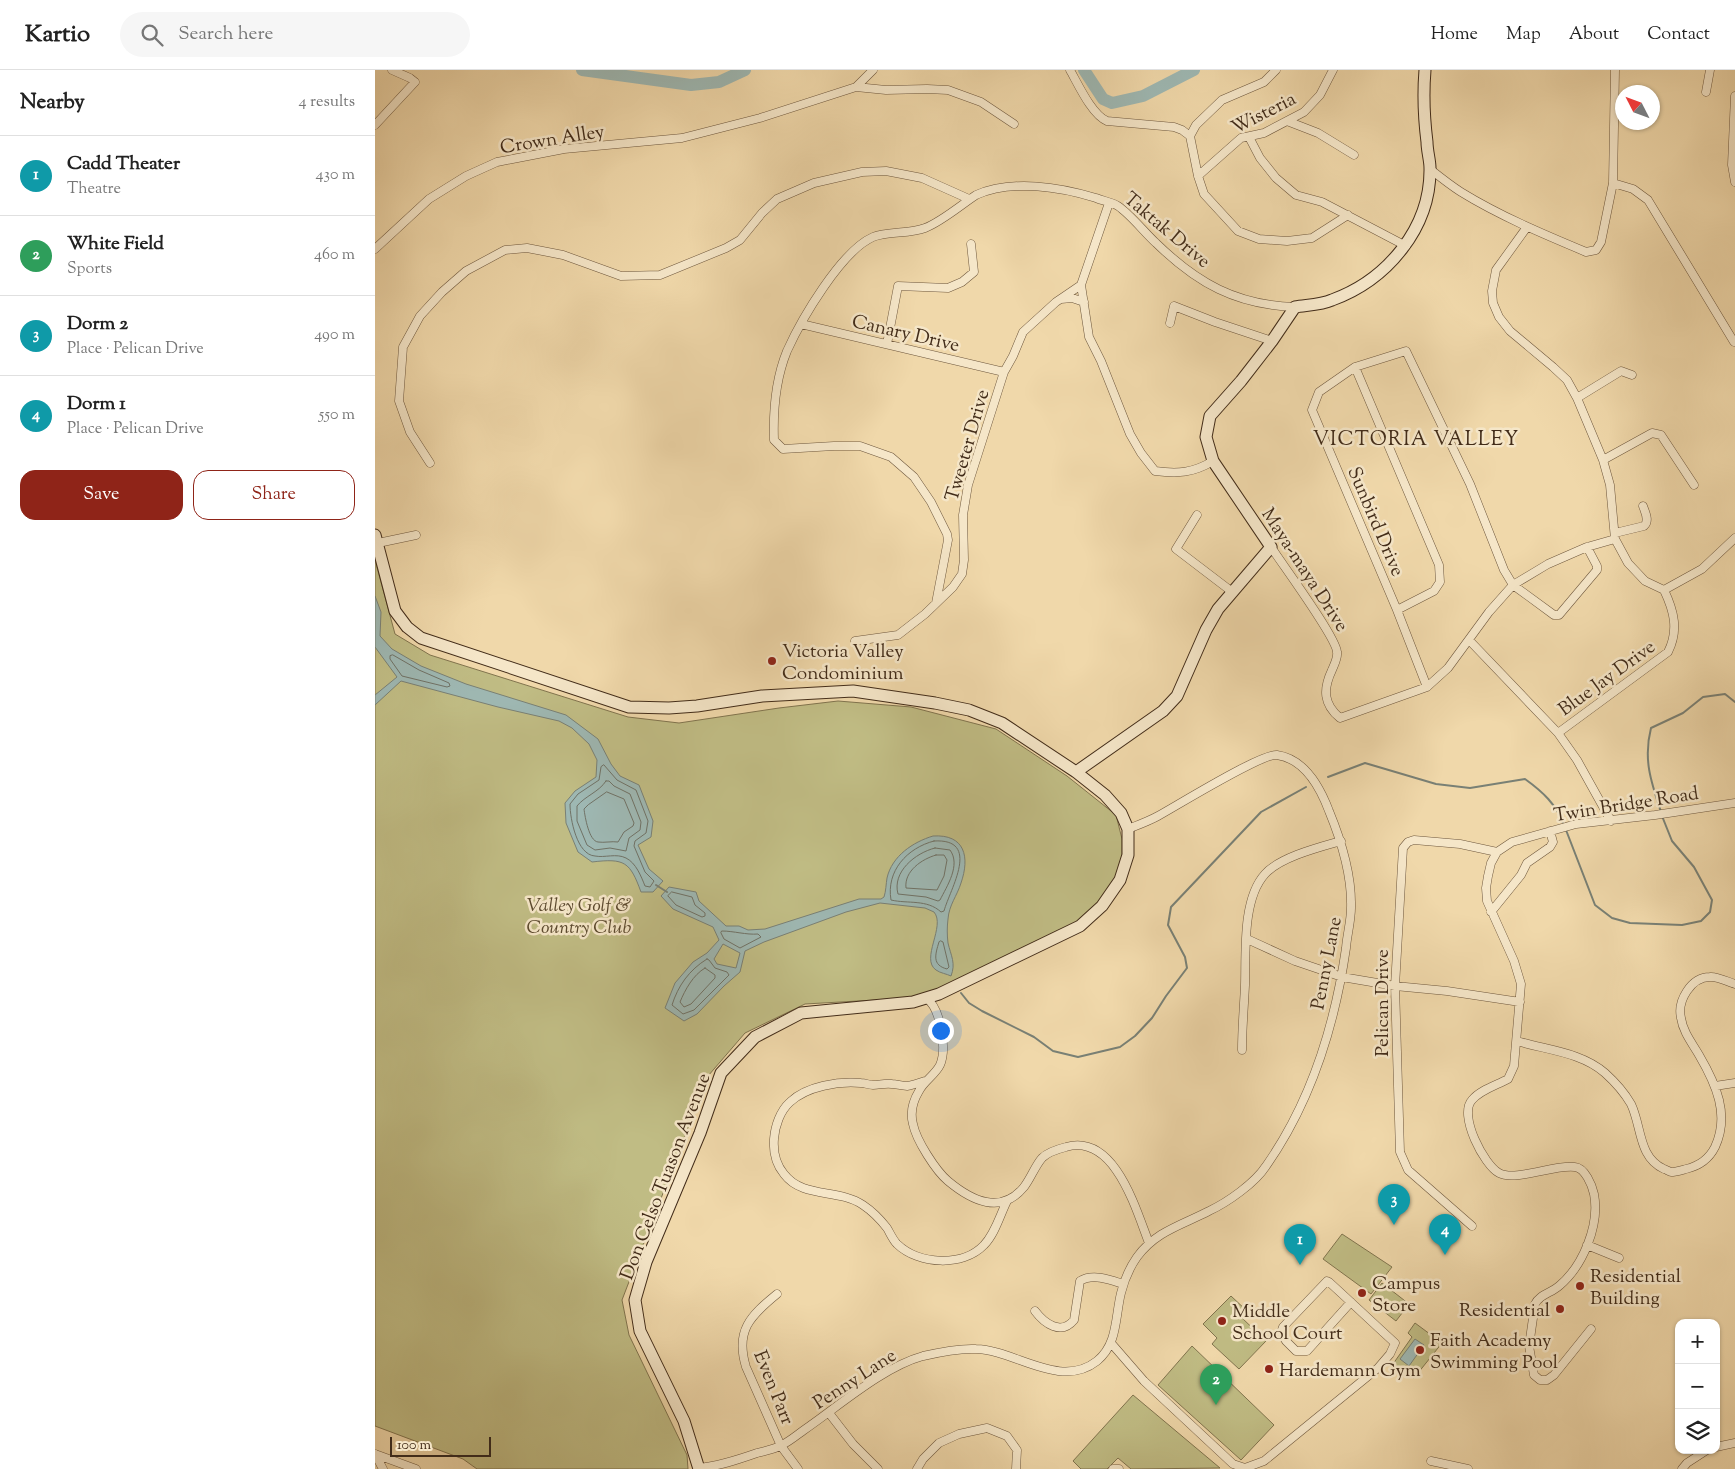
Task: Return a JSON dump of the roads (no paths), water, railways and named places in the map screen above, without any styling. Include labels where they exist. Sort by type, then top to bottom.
[{"type":"street","points":[[375,125],[415,82],[391,70]]},
{"type":"street","points":[[856,87],[873,70]]},
{"type":"street","points":[[1070,70],[1087,100],[1103,120],[1107,122],[1174,127],[1190,136]]},
{"type":"street","points":[[1276,70],[1264,82],[1222,100],[1196,125],[1190,136],[1198,176],[1204,194],[1238,231],[1259,239],[1287,241],[1312,238],[1348,214]]},
{"type":"street","name":"Wisteria","points":[[1198,176],[1241,138],[1264,133],[1304,112],[1321,95],[1333,70]]},
{"type":"street","name":"Taktak Drive","points":[[936,603],[948,540],[947,534],[931,502],[914,477],[891,457],[860,446],[783,449],[774,440],[773,421],[778,382],[787,352],[801,324],[828,281],[853,251],[873,237],[925,228],[969,199],[985,191],[1023,186],[1042,187],[1074,192],[1118,206],[1162,249],[1188,271],[1217,290],[1257,304],[1295,307],[1331,301],[1366,283],[1406,246],[1414,233],[1426,201],[1430,169],[1423,95],[1425,70]]},
{"type":"street","points":[[1430,169],[1459,191],[1527,227],[1586,252],[1596,250],[1601,242],[1613,183],[1615,70]]},
{"type":"street","points":[[1706,92],[1710,70]]},
{"type":"street","points":[[856,87],[886,90],[947,90],[981,102],[1014,124]]},
{"type":"street","name":"Crown Alley","points":[[375,249],[429,199],[466,176],[497,162],[563,149],[683,138],[761,118],[856,87]]},
{"type":"street","points":[[1735,96],[1733,163],[1735,182]]},
{"type":"street","points":[[1287,121],[1318,133],[1354,156]]},
{"type":"street","points":[[1249,136],[1260,158],[1275,178],[1296,194],[1322,202],[1348,214],[1406,246]]},
{"type":"street","points":[[430,463],[410,432],[399,400],[403,347],[420,316],[442,292],[466,271],[505,250],[527,248],[563,255],[621,276],[659,275],[726,248],[740,240],[762,213],[777,199],[795,190],[824,181],[862,172],[886,170],[922,178],[969,199]]},
{"type":"street","points":[[1613,183],[1633,189],[1648,200],[1734,342]]},
{"type":"street","points":[[1109,202],[1081,285],[1089,337],[1101,361],[1130,434],[1141,453],[1155,470],[1173,473],[1199,470],[1213,461]]},
{"type":"street","points":[[1527,227],[1496,270],[1492,291],[1493,303],[1499,317],[1510,331],[1553,366],[1567,380],[1577,398],[1603,460],[1610,485],[1615,536],[1629,564],[1645,580],[1664,590],[1701,569],[1735,538]]},
{"type":"street","points":[[887,344],[898,286],[948,288],[962,282],[974,272],[971,244]]},
{"type":"street","name":"Tweeter Drive","points":[[855,641],[898,635],[925,614],[953,587],[962,574],[964,560],[963,516],[968,485],[1004,372],[1023,332],[1059,300],[1081,285]]},
{"type":"street","points":[[1059,300],[1072,298],[1083,302]]},
{"type":"street","points":[[1170,323],[1174,306],[1273,341]]},
{"type":"street","name":"Maya-maya Drive","points":[[1295,307],[1273,341],[1210,416],[1206,437],[1213,461],[1323,623],[1337,651],[1326,682],[1326,699],[1332,710],[1340,718],[1427,687],[1448,668],[1489,612],[1513,585],[1549,564],[1587,547],[1645,526],[1647,521],[1643,506]]},
{"type":"street","name":"Canary Drive","points":[[801,324],[1004,372]]},
{"type":"street","name":"Sunbird Drive","points":[[1427,687],[1397,610],[1312,410],[1319,392],[1355,367],[1406,351],[1471,484],[1503,570],[1513,585]]},
{"type":"street","points":[[1355,367],[1439,565],[1440,582],[1434,591],[1397,610]]},
{"type":"street","points":[[1577,398],[1621,371],[1632,375]]},
{"type":"street","points":[[1603,460],[1652,433],[1656,433],[1661,435],[1694,485]]},
{"type":"street","points":[[1197,515],[1175,549],[1231,591]]},
{"type":"street","points":[[376,539],[416,535]]},
{"type":"street","name":"Don Celso Tuason Avenue","points":[[376,539],[395,611],[407,627],[421,638],[436,644],[629,707],[669,708],[697,706],[763,696],[853,691],[969,710],[1001,723],[1076,772],[1105,795],[1121,813],[1128,829],[1128,855],[1120,880],[1102,906],[1081,926],[939,994],[913,1002],[801,1013],[755,1037],[721,1073],[699,1133],[646,1262],[635,1300],[640,1331],[683,1421],[699,1468]]},
{"type":"street","points":[[1076,772],[1163,711],[1177,696],[1206,630],[1218,609],[1231,591],[1271,547]]},
{"type":"street","points":[[1513,585],[1554,616],[1559,615],[1597,570],[1597,566],[1587,547]]},
{"type":"street","name":"Blue Jay Drive","points":[[1558,733],[1669,652],[1674,640],[1674,617],[1672,606],[1664,590]]},
{"type":"street","points":[[1469,640],[1558,733],[1577,760],[1611,820]]},
{"type":"street","name":"Penny Lane","points":[[699,1468],[725,1464],[781,1446],[885,1372],[917,1358],[949,1350],[976,1348],[997,1352],[1055,1371],[1069,1372],[1088,1367],[1098,1360],[1111,1342],[1123,1284],[1137,1258],[1149,1243],[1170,1229],[1211,1211],[1247,1186],[1266,1167],[1291,1125],[1323,1051],[1341,977],[1351,907],[1341,841],[1324,795],[1307,771],[1291,761],[1274,754],[1255,761],[1153,818],[1128,829]]},
{"type":"street","name":"Twin Bridge Road","points":[[1497,852],[1512,842],[1576,824],[1735,803]]},
{"type":"street","points":[[1491,912],[1521,874],[1527,863],[1550,847],[1553,842],[1552,831]]},
{"type":"street","name":"Pelican Drive","points":[[1472,1226],[1407,1170],[1400,1152],[1395,986],[1403,848],[1408,842],[1414,840],[1460,844],[1497,852]]},
{"type":"street","points":[[1243,1050],[1242,1027],[1247,923],[1253,895],[1265,874],[1284,861],[1313,848],[1341,841]]},
{"type":"street","points":[[1497,852],[1491,863],[1486,888],[1487,901],[1514,961],[1521,984],[1514,1066],[1508,1079],[1481,1092],[1471,1100],[1467,1111],[1472,1136],[1485,1158],[1499,1173],[1509,1175],[1523,1174],[1551,1168],[1576,1167],[1585,1173],[1593,1193],[1594,1222],[1587,1245],[1575,1269],[1558,1287],[1537,1300],[1535,1304],[1529,1346],[1534,1374],[1540,1380],[1547,1380],[1554,1375],[1591,1329]]},
{"type":"street","points":[[1247,939],[1295,961],[1341,977],[1520,1002]]},
{"type":"street","points":[[1517,1040],[1574,1055],[1603,1071],[1620,1087],[1631,1106],[1647,1154],[1657,1166],[1671,1172],[1689,1169],[1703,1163],[1711,1153],[1719,1138],[1722,1118],[1715,1086],[1686,1033],[1680,1016],[1683,997],[1695,981],[1710,976],[1735,984]]},
{"type":"street","points":[[926,998],[931,1002],[942,1028],[944,1040],[943,1056],[940,1066],[925,1081],[915,1099],[912,1123],[916,1134],[935,1165],[947,1180],[962,1191],[981,1200],[997,1204],[1007,1202],[1014,1198],[1024,1186],[1043,1158],[1056,1150],[1083,1145],[1097,1150],[1113,1165],[1134,1202],[1149,1243]]},
{"type":"street","points":[[925,1081],[906,1086],[860,1083],[821,1086],[790,1101],[782,1111],[774,1134],[775,1160],[789,1181],[801,1187],[861,1203],[875,1214],[896,1243],[910,1254],[940,1260],[958,1260],[984,1245],[992,1234],[1007,1202]]},
{"type":"street","points":[[1715,1086],[1735,1083]]},
{"type":"street","points":[[1587,1245],[1619,1258]]},
{"type":"street","points":[[1035,1311],[1044,1322],[1053,1327],[1066,1326],[1074,1320],[1078,1284],[1084,1278],[1096,1277],[1123,1284]]},
{"type":"street","points":[[1111,1342],[1144,1381],[1232,1466],[1245,1468],[1264,1461],[1377,1368],[1390,1354],[1395,1343],[1351,1302],[1329,1282],[1325,1282],[1283,1327],[1281,1333],[1285,1341],[1296,1351],[1307,1351],[1351,1302]]},
{"type":"street","name":"Even Parr","points":[[777,1294],[751,1317],[743,1334],[742,1355],[781,1446],[799,1469]]},
{"type":"street","points":[[829,1413],[853,1444],[878,1469]]},
{"type":"street","points":[[917,1469],[923,1459],[939,1442],[959,1434],[987,1428],[1007,1436],[1017,1450],[1016,1469]]},
{"type":"street","points":[[1720,1446],[1735,1443]]},
{"type":"street","points":[[375,1454],[383,1469]]},
{"type":"street","points":[[375,1454],[416,1469]]},
{"type":"street","points":[[1682,1469],[1687,1463],[1701,1454]]},
{"type":"street","points":[[1431,1461],[1467,1469]]},
{"type":"water","points":[[375,596],[381,612],[380,636],[392,649],[421,666],[466,684],[566,715],[598,739],[611,764],[620,776],[639,785],[653,821],[651,837],[638,845],[649,869],[663,881],[653,892],[641,892],[633,874],[625,864],[612,861],[592,862],[578,852],[566,823],[565,803],[575,791],[596,777],[597,760],[589,744],[572,728],[559,721],[401,681],[375,705],[375,695],[397,677],[375,647]]},
{"type":"water","points":[[933,836],[944,836],[952,839],[958,843],[965,856],[964,873],[948,919],[948,943],[953,963],[951,976],[936,970],[932,965],[931,951],[937,925],[937,918],[934,912],[925,908],[880,903],[846,912],[764,942],[745,951],[740,972],[697,1014],[684,1021],[665,1008],[675,983],[693,962],[707,953],[719,940],[713,927],[673,909],[661,896],[669,887],[696,892],[699,901],[726,926],[739,926],[748,930],[765,929],[859,899],[881,899],[884,897],[887,878],[893,863],[911,846]],"holes":[[[723,944],[740,953],[736,968],[717,964],[714,959]]]},
{"type":"water","points":[[1415,1339],[1424,1345],[1409,1366],[1400,1359]]},
{"type":"waterway","points":[[582,70],[691,85],[719,82],[745,70]]},
{"type":"waterway","points":[[1084,70],[1103,99],[1112,103],[1143,96],[1194,70]]},
{"type":"waterway","points":[[1661,812],[1649,770],[1648,750],[1651,728],[1683,713],[1703,697],[1725,694],[1735,702]]},
{"type":"waterway","points":[[1328,777],[1365,763],[1436,784],[1470,788],[1525,779],[1548,799],[1564,825]]},
{"type":"waterway","points":[[961,993],[969,1003],[1034,1037],[1053,1051],[1078,1057],[1120,1047],[1135,1036],[1152,1018],[1187,968],[1185,957],[1168,925],[1171,907],[1261,812],[1306,787]]},
{"type":"waterway","points":[[1566,830],[1595,905],[1612,918],[1630,923],[1682,925],[1701,921],[1710,912],[1712,900],[1694,867],[1672,841],[1662,816]]},
{"type":"waterway","points":[[656,885],[667,892]]},
{"type":"place","name":"Victoria Valley Condominium","points":[[772,661]]},
{"type":"place","name":"Dorm 2","points":[[1394,1225]]},
{"type":"place","name":"Dorm 1","points":[[1445,1255]]},
{"type":"place","name":"Cadd Theater","points":[[1300,1265]]},
{"type":"place","name":"Residential Building","points":[[1580,1286]]},
{"type":"place","name":"Campus Store","points":[[1362,1293]]},
{"type":"place","name":"Residential","points":[[1560,1309]]},
{"type":"place","name":"Middle School Court","points":[[1222,1321]]},
{"type":"place","name":"Faith Academy Swimming Pool","points":[[1420,1350]]},
{"type":"place","name":"Hardemann Gym","points":[[1269,1369]]},
{"type":"place","name":"White Field","points":[[1216,1405]]},
{"type":"district","name":"VICTORIA VALLEY","points":[[1416,438]]},
{"type":"park label","name":"Valley Golf & Country Club","points":[[579,915]]}]
